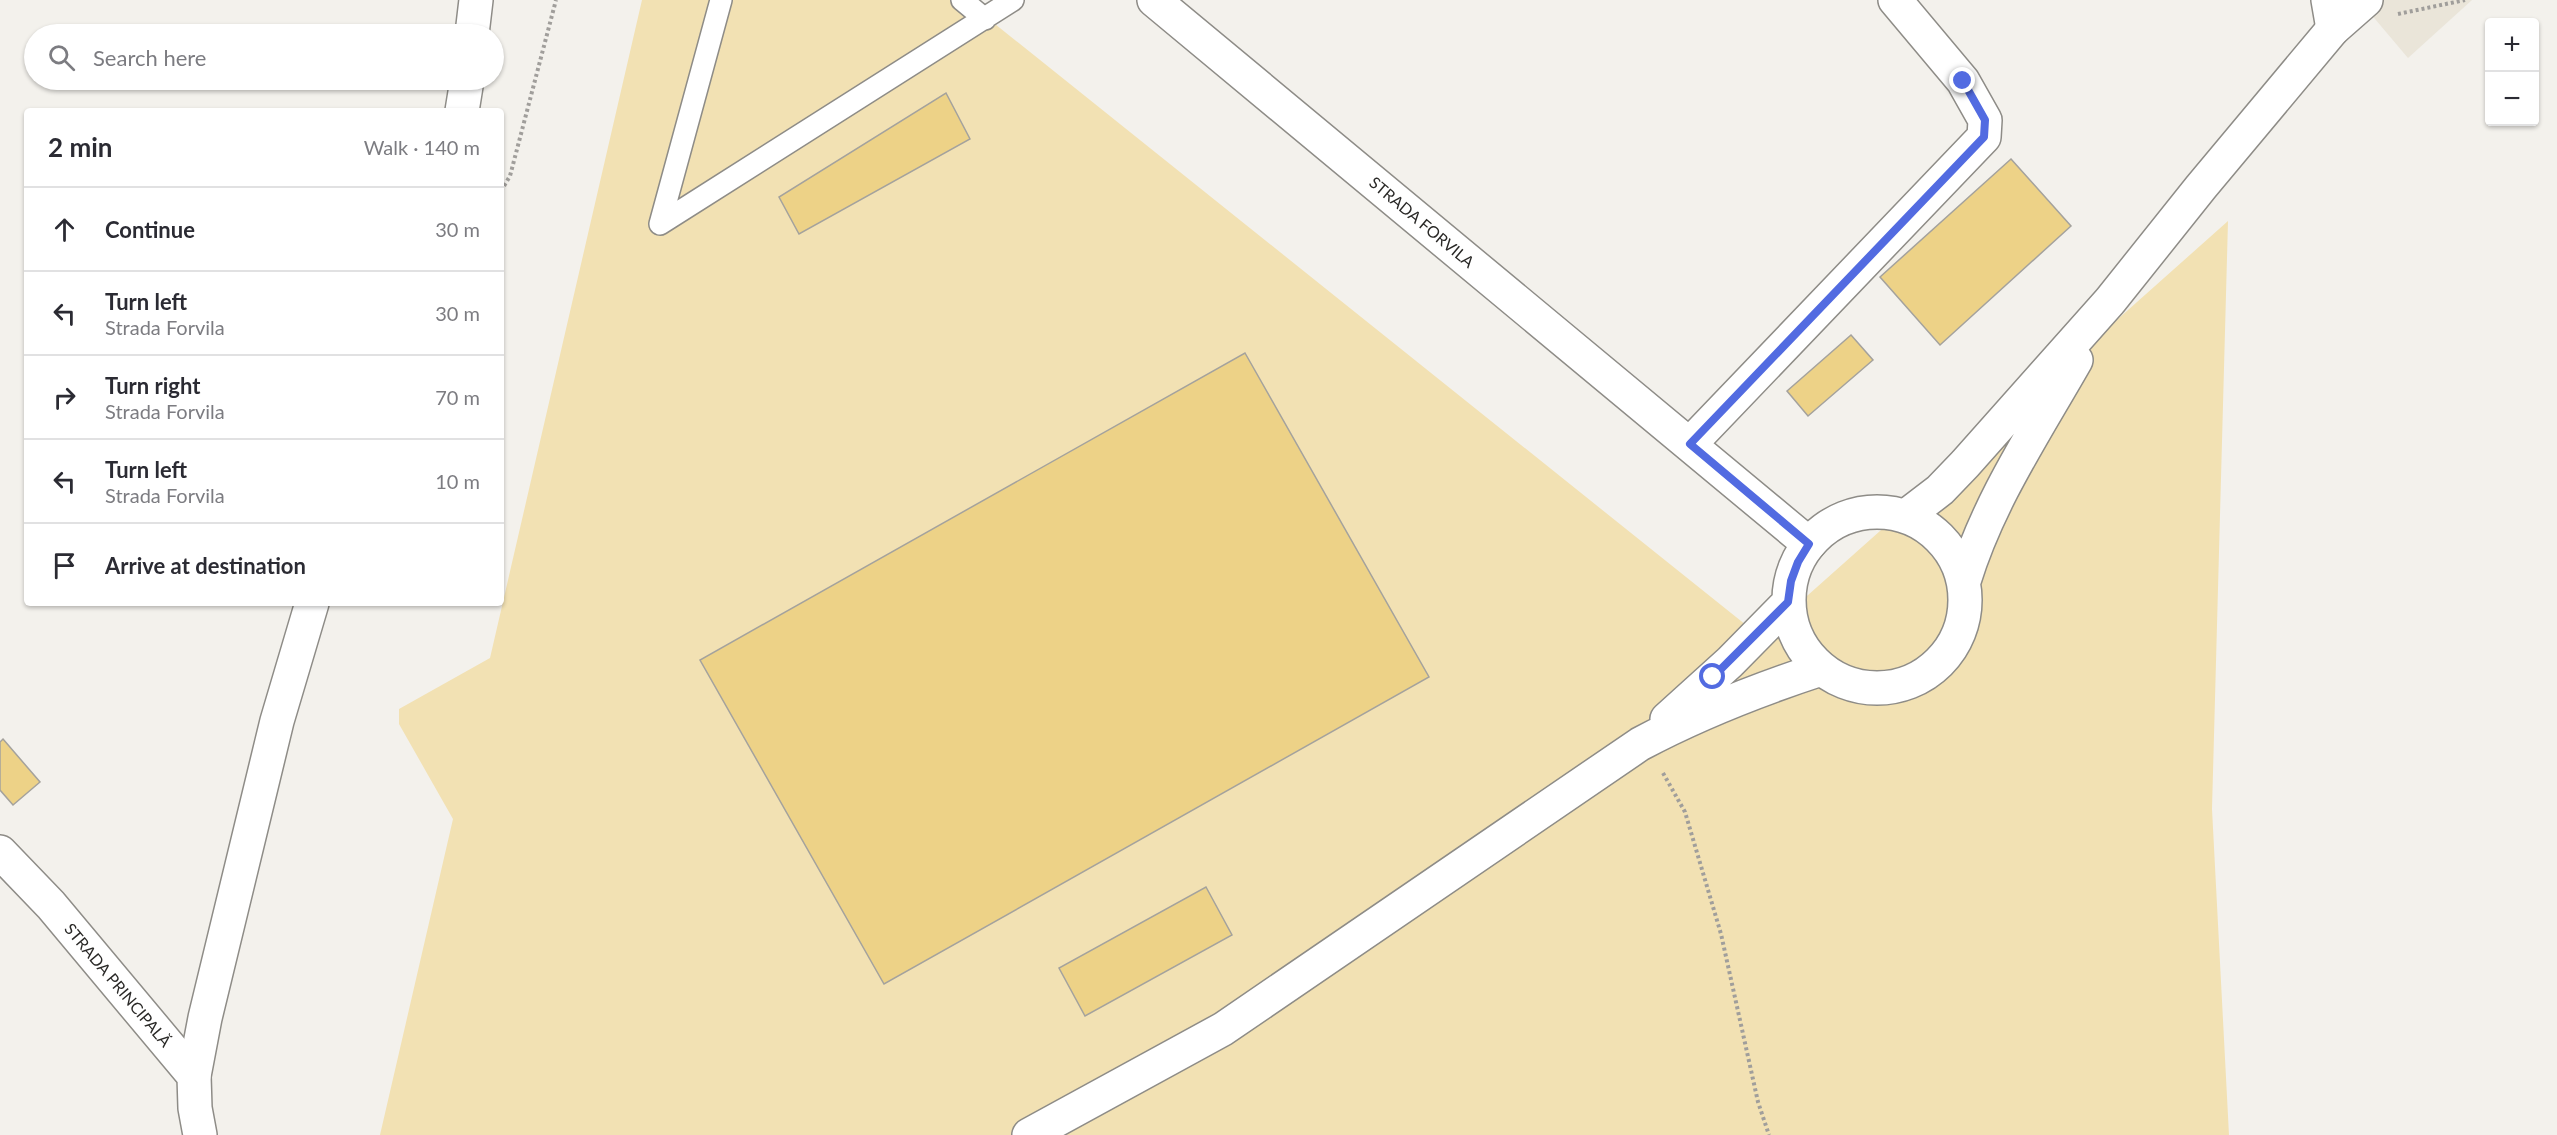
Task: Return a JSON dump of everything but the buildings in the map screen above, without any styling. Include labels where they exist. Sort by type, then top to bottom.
[{"type":"main road","points":[[473,24],[476,0]]},
{"type":"main road","name":"STRADA FORVILA","points":[[1154,0],[1809,544]]},
{"type":"main road","points":[[1690,444],[1984,137],[1985,120],[1963,81],[1895,0]]},
{"type":"main road","points":[[1906,516],[1940,490],[1965,464],[2110,301],[2201,187],[2331,14],[2366,0]]},
{"type":"main road","points":[[462,108],[465,90]]},
{"type":"main road","points":[[1964,582],[1974,548],[2004,485],[2110,301]]},
{"type":"main road","points":[[1885,512],[1906,516],[1926,526],[1944,541],[1956,560],[1964,582],[1966,601],[1964,620],[1956,641],[1943,659],[1926,674],[1906,684],[1884,688],[1862,687],[1840,680],[1821,669],[1797,639],[1788,602],[1791,581],[1798,562],[1809,544],[1824,529],[1843,519],[1863,513],[1885,512]]},
{"type":"main road","points":[[1640,744],[1730,662],[1788,602]]},
{"type":"main road","points":[[200,1135],[195,1108],[194,1076],[205,1018],[274,732],[311,606]]},
{"type":"main road","points":[[1029,1135],[1223,1029],[1640,744],[1694,716],[1752,692],[1821,669]]},
{"type":"main road","name":"STRADA PRINCIPALĂ","points":[[0,852],[51,905],[194,1076]]},
{"type":"lane","points":[[721,0],[660,224],[1013,0]]},
{"type":"lane","points":[[962,0],[985,19]]},
{"type":"path","points":[[504,186],[510,176],[556,0]]},
{"type":"path","points":[[1640,744],[1666,776],[1685,812],[1721,934],[1758,1102],[1768,1135]]},
{"type":"shaded area","points":[[642,0],[965,0],[1761,637],[2228,221],[2212,809],[2229,1135],[380,1135],[453,819],[399,724],[399,709],[490,658],[502,606],[504,606],[504,597]]},
{"type":"shaded area","points":[[2359,0],[2472,0],[2408,58]]},
{"type":"route","points":[[1713,677],[1788,602],[1791,581],[1798,562],[1809,544],[1690,444],[1984,137],[1985,120],[1963,81]]}]
